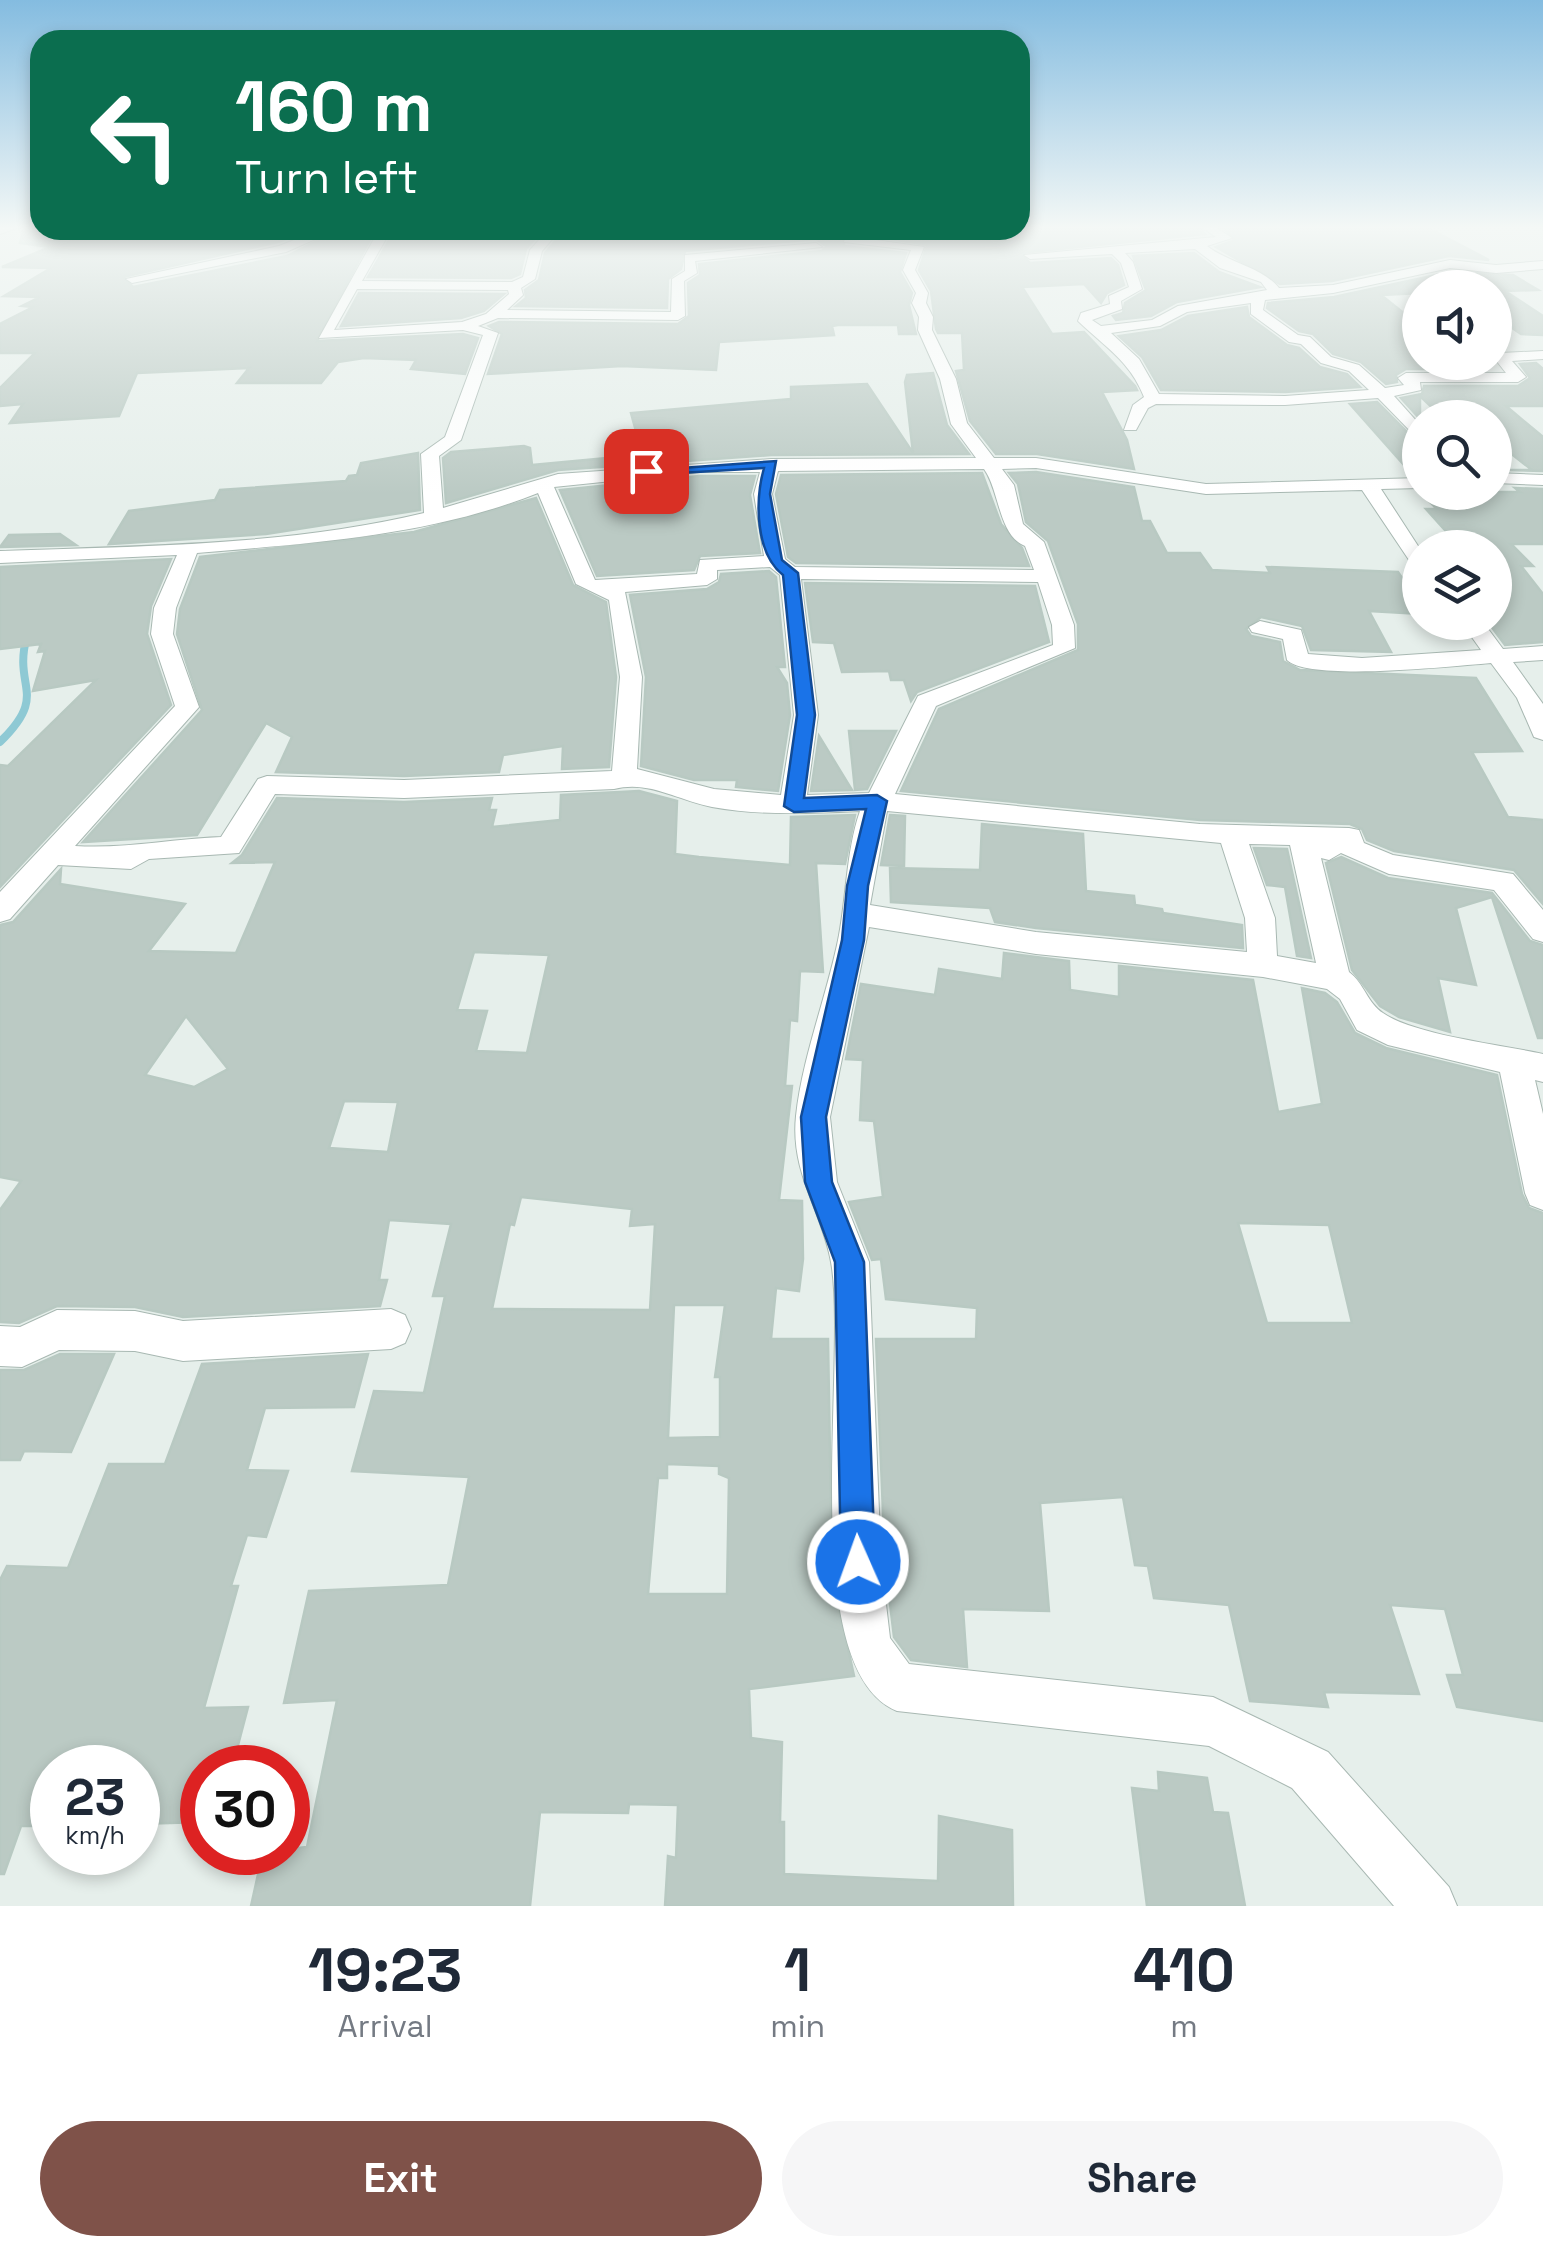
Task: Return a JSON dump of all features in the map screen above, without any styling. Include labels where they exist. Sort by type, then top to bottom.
[{"type":"street","points":[[335,316],[324,335],[463,326],[489,316]]},
{"type":"street","points":[[925,316],[926,330],[948,379],[960,424],[1005,485],[1014,524],[1023,538],[1034,542],[1063,625],[1064,648],[926,701],[877,801],[814,1117],[819,1182],[850,1262],[858,1562],[866,1638],[877,1665],[897,1687],[1212,1722],[1310,1770],[1430,1906]]},
{"type":"street","points":[[1086,316],[1086,320],[1129,353],[1153,399]]},
{"type":"street","points":[[1099,330],[1132,328],[1176,316]]},
{"type":"street","points":[[1263,316],[1294,339],[1305,340],[1326,360],[1354,368],[1402,415]]},
{"type":"street","points":[[434,518],[430,454],[453,440],[464,399],[485,359],[491,334],[463,326]]},
{"type":"street","points":[[1130,427],[1141,406],[1153,399],[1260,400],[1414,389],[1406,378],[1518,377],[1501,357],[1543,355]]},
{"type":"street","points":[[0,558],[188,549],[369,532],[434,518],[558,478],[772,464],[985,462],[1078,467],[1206,489],[1402,484]]},
{"type":"street","points":[[772,464],[764,494],[783,567],[806,715],[794,806]]},
{"type":"street","points":[[1512,478],[1543,480]]},
{"type":"street","points":[[544,484],[551,515],[575,552],[586,584],[620,597],[631,677],[624,776]]},
{"type":"street","points":[[1512,484],[1543,502]]},
{"type":"street","points":[[1370,487],[1402,539]]},
{"type":"street","points":[[0,911],[56,855],[187,706],[163,647],[164,610],[188,561],[188,549]]},
{"type":"street","points":[[603,588],[707,579],[708,564],[1046,576]]},
{"type":"street","points":[[1260,628],[1292,634],[1298,660],[1362,666],[1543,654]]},
{"type":"street","points":[[1486,640],[1528,697],[1543,732]]},
{"type":"street","points":[[56,855],[131,859],[142,850],[230,846],[266,785],[536,787],[614,782],[624,776],[669,783],[712,798],[794,806],[877,801],[1200,833],[1348,838],[1352,849],[1389,864]]},
{"type":"street","points":[[1231,832],[1260,918],[1263,965]]},
{"type":"street","points":[[1335,978],[1304,845],[1389,864],[1503,882],[1543,931]]},
{"type":"street","points":[[855,914],[1036,943],[1263,965],[1335,978],[1351,990],[1368,1021],[1399,1036],[1482,1051],[1529,1066],[1543,1193]]},
{"type":"street","points":[[0,1346],[22,1346],[57,1330],[135,1331],[183,1341],[392,1329]]},
{"type":"building","points":[[16,316],[330,316],[317,341],[463,334],[478,338],[465,374],[411,369],[416,360],[364,358],[338,362],[321,383],[237,383],[249,368],[137,373],[119,416],[10,423],[23,404],[0,406],[0,388],[35,353],[0,353],[0,324]]},
{"type":"building","points":[[346,316],[468,316],[461,318],[341,326]]},
{"type":"building","points":[[689,316],[912,316],[916,334],[899,334],[898,325],[838,325],[832,326],[834,335],[719,342],[716,370],[622,366],[488,374],[502,334],[489,326],[499,322],[678,324]]},
{"type":"building","points":[[934,316],[1040,316],[1052,334],[1084,332],[1137,390],[1102,392],[1127,440],[1134,469],[1037,454],[996,454],[970,421],[956,371],[964,370],[962,333],[938,333]]},
{"type":"building","points":[[1113,316],[1151,316],[1116,320]]},
{"type":"building","points":[[1188,316],[1249,316],[1287,345],[1299,348],[1320,367],[1347,374],[1360,387],[1285,392],[1161,390],[1142,357],[1119,336],[1161,330]]},
{"type":"building","points":[[1278,316],[1402,316],[1402,371],[1396,375],[1397,382],[1386,384],[1361,362],[1333,354],[1313,334],[1299,331]]},
{"type":"building","points":[[1512,316],[1543,316],[1543,335],[1521,334],[1512,328]]},
{"type":"building","points":[[1536,363],[1543,369],[1543,406],[1512,406],[1512,400],[1401,398],[1422,394],[1424,386],[1518,386],[1530,378],[1520,364]]},
{"type":"building","points":[[933,373],[947,425],[969,454],[771,455],[558,470],[446,503],[443,458],[451,452],[524,446],[530,448],[532,465],[607,458],[606,444],[639,442],[631,413],[791,399],[791,387],[867,384],[913,453],[905,382],[907,375]]},
{"type":"building","points":[[1377,402],[1402,427],[1402,463],[1350,404]]},
{"type":"building","points":[[1512,411],[1543,437],[1543,471],[1512,470],[1532,470],[1512,454]]},
{"type":"building","points":[[418,453],[420,510],[266,534],[109,544],[129,511],[215,500],[220,490],[346,481],[357,475],[361,463]]},
{"type":"building","points":[[1036,472],[1134,487],[1142,521],[1150,521],[1167,553],[1200,553],[1212,570],[1270,573],[1267,567],[1398,572],[1402,578],[1402,613],[1369,611],[1391,652],[1311,650],[1302,626],[1261,617],[1246,629],[1251,636],[1280,642],[1283,661],[1300,670],[1476,678],[1522,751],[1472,752],[1508,817],[1543,820],[1543,904],[1514,870],[1394,851],[1367,840],[1362,829],[1350,824],[1200,820],[901,791],[939,709],[1078,650],[1078,624],[1048,541],[1026,522],[1018,484],[1009,473]]},
{"type":"building","points":[[982,473],[1001,524],[1022,548],[1029,566],[796,563],[788,557],[776,494],[781,475]]},
{"type":"building","points":[[699,476],[755,476],[750,495],[760,553],[700,556],[694,570],[597,576],[560,490]]},
{"type":"building","points":[[1515,488],[1543,489],[1543,544],[1512,544],[1512,530],[1445,530],[1427,510],[1512,510],[1512,492],[1520,492]]},
{"type":"building","points":[[536,498],[573,585],[606,602],[616,677],[609,767],[562,769],[563,746],[503,755],[499,772],[404,776],[276,772],[292,737],[266,723],[197,835],[83,842],[202,710],[177,634],[180,609],[200,557],[414,532]]},
{"type":"building","points":[[60,534],[76,545],[0,547],[9,535]]},
{"type":"building","points":[[1512,545],[1533,566],[1521,566],[1543,594],[1543,642],[1505,645],[1501,640],[1512,640]]},
{"type":"building","points":[[171,559],[151,606],[147,634],[171,705],[0,887],[0,765],[8,766],[96,680],[33,691],[45,651],[38,652],[41,644],[0,649],[0,567]]},
{"type":"building","points":[[769,571],[776,577],[785,667],[777,667],[787,683],[790,715],[778,791],[736,787],[737,780],[694,780],[641,766],[646,677],[630,595],[707,589],[719,582],[721,574]]},
{"type":"building","points":[[805,583],[1035,586],[1049,642],[917,692],[911,701],[904,680],[891,680],[889,671],[842,672],[834,643],[813,642]]},
{"type":"building","points":[[849,731],[896,731],[867,789],[855,790]]},
{"type":"building","points":[[819,736],[852,790],[811,791]]},
{"type":"building","points":[[639,791],[677,801],[675,854],[790,865],[791,817],[855,815],[845,864],[816,863],[823,972],[800,971],[797,1021],[790,1020],[785,1086],[792,1086],[779,1200],[802,1201],[803,1259],[799,1291],[776,1288],[771,1339],[828,1339],[832,1576],[854,1676],[749,1689],[751,1738],[782,1742],[780,1822],[784,1822],[784,1874],[938,1881],[939,1816],[1012,1830],[1013,1906],[665,1906],[668,1856],[676,1858],[678,1805],[629,1804],[628,1813],[540,1812],[530,1906],[251,1906],[258,1875],[310,1875],[310,1832],[337,1700],[284,1703],[309,1591],[448,1585],[469,1477],[352,1471],[374,1391],[424,1393],[445,1296],[433,1296],[451,1224],[389,1220],[379,1280],[387,1280],[380,1306],[183,1317],[135,1307],[57,1306],[19,1323],[0,1322],[0,1210],[21,1181],[0,1177],[0,925],[13,922],[61,869],[60,884],[185,904],[149,951],[236,953],[275,862],[232,863],[242,855],[277,798],[404,802],[492,798],[489,810],[496,810],[492,827],[560,820],[561,795]],"holes":[[[474,952],[549,955],[527,1053],[476,1051],[487,1011],[457,1010]],[[186,1016],[228,1069],[194,1087],[145,1075]],[[344,1101],[398,1102],[388,1152],[329,1148]],[[521,1197],[632,1209],[630,1226],[655,1224],[650,1310],[492,1309],[510,1224],[514,1225]],[[674,1305],[725,1305],[715,1377],[720,1377],[720,1437],[668,1438]],[[667,1464],[719,1466],[719,1474],[729,1478],[727,1594],[648,1594],[658,1478],[667,1478]]]},
{"type":"building","points":[[890,815],[905,816],[904,866],[881,865]]},
{"type":"building","points":[[982,824],[1083,834],[1086,891],[1134,896],[1135,905],[1162,909],[1163,913],[1242,925],[1243,948],[1036,928],[995,922],[990,908],[891,902],[890,868],[980,870]]},
{"type":"building","points":[[1254,848],[1287,849],[1311,958],[1297,956],[1285,887],[1267,885]]},
{"type":"building","points":[[1341,857],[1388,878],[1492,893],[1530,941],[1543,945],[1543,1038],[1538,1038],[1492,897],[1456,908],[1476,985],[1438,978],[1450,1032],[1399,1017],[1380,1006],[1352,970],[1326,863]]},
{"type":"building","points":[[1004,953],[1069,961],[1070,990],[1119,997],[1119,966],[1253,980],[1278,1112],[1322,1104],[1302,988],[1325,993],[1337,1002],[1355,1033],[1386,1048],[1497,1075],[1522,1194],[1529,1208],[1543,1213],[1543,1721],[1457,1707],[1447,1675],[1463,1675],[1445,1609],[1390,1605],[1419,1694],[1324,1692],[1328,1707],[1250,1701],[1229,1605],[1154,1598],[1148,1566],[1135,1565],[1123,1497],[1040,1503],[1049,1611],[963,1609],[967,1667],[911,1660],[894,1637],[885,1562],[876,1339],[976,1339],[977,1308],[886,1299],[881,1259],[872,1260],[849,1202],[883,1197],[874,1121],[860,1120],[863,1060],[846,1059],[861,984],[935,995],[939,969],[1002,979]],"holes":[[[1238,1223],[1329,1225],[1352,1323],[1267,1323]]]},
{"type":"building","points":[[60,1354],[114,1354],[71,1452],[24,1451],[20,1460],[0,1460],[0,1370],[24,1370]]},
{"type":"building","points":[[368,1354],[354,1407],[265,1408],[247,1470],[288,1471],[266,1537],[247,1535],[231,1586],[238,1586],[204,1708],[248,1707],[238,1745],[180,1745],[180,1823],[160,1823],[160,1745],[30,1745],[30,1826],[21,1826],[4,1874],[0,1874],[0,1580],[7,1566],[68,1568],[109,1464],[165,1464],[202,1364]]},
{"type":"building","points":[[1158,1772],[1207,1778],[1213,1812],[1228,1813],[1245,1906],[1147,1906],[1132,1788],[1159,1791]]},
{"type":"waterway","points":[[0,742],[15,726],[27,701],[23,668],[27,636]]},
{"type":"route","points":[[646,471],[772,464],[764,494],[775,561],[790,573],[806,715],[794,806],[877,801],[857,886],[853,940],[814,1117],[819,1182],[850,1262],[858,1562]]}]
